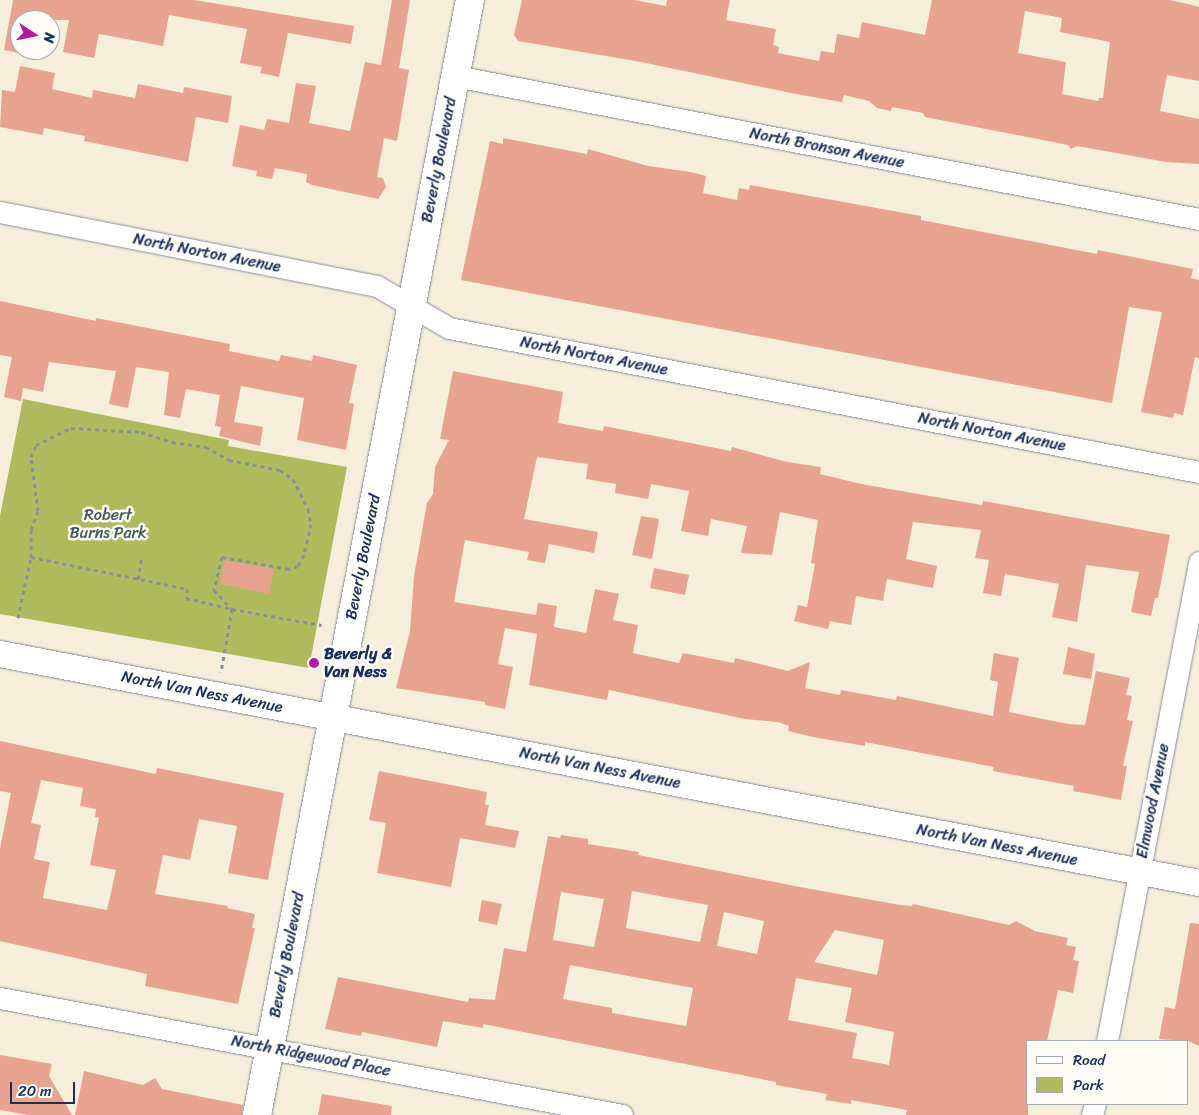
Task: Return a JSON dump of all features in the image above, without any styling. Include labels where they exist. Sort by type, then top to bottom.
[{"type":"main road","name":"Beverly Boulevard","points":[[257,1115],[470,0]]},
{"type":"street","name":"North Bronson Avenue","points":[[455,76],[1199,218]]},
{"type":"street","name":"North Norton Avenue","points":[[0,212],[377,286],[411,308],[449,328],[1199,472]]},
{"type":"street","name":"Elmwood Avenue","points":[[1107,1040],[1199,562]]},
{"type":"street","name":"North Van Ness Avenue","points":[[0,654],[1199,883]]},
{"type":"street","name":"North Ridgewood Place","points":[[0,998],[622,1115]]},
{"type":"path","points":[[18,618],[31,557],[31,530],[38,511],[31,457],[36,445],[47,438],[80,427],[141,432],[172,442],[206,447],[229,460],[280,470],[293,479],[302,494],[311,524],[304,555],[298,566],[289,569],[222,557],[214,590],[232,609]]},
{"type":"path","points":[[31,557],[188,589],[186,598],[232,609],[322,625]]},
{"type":"path","points":[[138,579],[142,557]]},
{"type":"path","points":[[216,695],[232,609]]},
{"type":"green space","name":"Robert Burns Park","points":[[23,399],[229,440],[228,446],[347,467],[309,668],[0,614],[0,516]]},
{"type":"building","points":[[13,0],[194,0],[354,26],[351,44],[288,33],[279,77],[260,73],[262,67],[240,63],[247,29],[169,15],[163,46],[99,34],[94,58],[63,52],[69,20],[60,20],[60,10],[11,10]]},
{"type":"building","points":[[392,0],[410,0],[399,68],[409,70],[397,141],[384,138],[377,177],[383,178],[386,187],[378,199],[312,185],[306,182],[307,174],[275,168],[272,179],[256,176],[257,171],[232,166],[240,125],[264,130],[267,119],[289,123],[296,83],[316,86],[309,123],[350,131],[365,62],[381,65]]},
{"type":"building","points":[[522,0],[634,0],[666,6],[667,0],[730,0],[726,20],[776,29],[773,45],[779,47],[778,53],[819,61],[821,51],[834,53],[837,34],[859,38],[862,22],[925,35],[932,0],[1169,0],[1199,7],[1199,81],[1167,75],[1160,111],[1199,119],[1199,164],[1166,162],[1077,146],[1071,149],[1068,145],[925,117],[923,113],[892,107],[891,111],[877,108],[869,101],[844,95],[842,102],[796,94],[641,62],[518,41],[514,35]],"holes":[[[1025,11],[1062,18],[1060,32],[1110,42],[1103,98],[1099,98],[1098,101],[1062,94],[1066,62],[1018,53]]]},
{"type":"building","points":[[10,17],[10,51],[4,50]]},
{"type":"building","points":[[20,66],[55,73],[52,89],[92,98],[93,90],[135,98],[138,84],[183,93],[184,87],[232,96],[228,123],[196,117],[188,162],[84,141],[85,136],[44,128],[43,135],[0,127],[2,90],[15,92]]},
{"type":"building","points":[[503,138],[587,154],[588,149],[648,166],[691,172],[706,176],[703,193],[737,200],[739,188],[749,190],[750,185],[921,216],[921,220],[1097,254],[1098,250],[1193,269],[1191,278],[1199,280],[1199,358],[1195,357],[1183,415],[1174,413],[1173,418],[1141,412],[1162,312],[1129,307],[1112,403],[461,280],[490,141],[503,144]]},
{"type":"building","points":[[0,301],[96,321],[96,318],[230,344],[229,351],[279,361],[281,355],[312,361],[313,355],[357,365],[349,403],[354,404],[346,450],[297,440],[304,398],[241,386],[234,422],[263,427],[260,446],[219,436],[221,427],[215,426],[220,395],[186,389],[180,418],[164,415],[169,372],[136,367],[128,408],[109,404],[116,371],[49,362],[43,392],[23,388],[21,401],[4,397],[12,357],[0,355]]},
{"type":"building","points":[[453,371],[563,392],[558,423],[603,431],[604,426],[731,451],[732,447],[787,462],[821,467],[820,474],[861,484],[982,505],[983,501],[1170,535],[1158,598],[1155,598],[1151,616],[1131,612],[1139,572],[1086,565],[1077,622],[1052,617],[1059,584],[1005,574],[1001,596],[983,593],[989,560],[975,558],[981,530],[913,522],[906,559],[937,566],[933,588],[887,579],[883,601],[856,596],[851,625],[830,621],[828,629],[794,621],[798,605],[807,607],[815,564],[811,563],[818,520],[780,512],[772,555],[741,553],[747,526],[711,519],[708,536],[681,531],[689,491],[651,484],[648,499],[615,493],[616,484],[586,479],[588,464],[537,457],[524,519],[598,532],[594,553],[549,544],[545,563],[527,560],[529,552],[465,540],[454,602],[536,615],[538,603],[557,606],[554,627],[586,633],[595,589],[619,594],[613,620],[638,625],[633,653],[679,663],[683,653],[734,663],[735,658],[788,671],[810,662],[805,688],[840,695],[841,690],[896,700],[897,696],[993,716],[998,682],[990,680],[994,653],[1019,658],[1009,712],[1068,724],[1085,725],[1096,671],[1130,678],[1126,695],[1132,696],[1127,720],[1133,721],[1123,766],[1127,766],[1121,800],[1073,791],[1074,786],[993,771],[994,767],[865,742],[865,746],[813,737],[788,731],[789,726],[778,722],[745,719],[609,690],[607,700],[529,685],[537,634],[505,628],[498,664],[513,667],[505,709],[485,705],[485,702],[396,688],[410,631],[414,576],[427,503],[433,494],[435,467],[449,440],[440,439]]},
{"type":"building","points":[[641,516],[659,519],[652,559],[632,555]]},
{"type":"building","points":[[225,560],[274,569],[269,594],[220,584]]},
{"type":"building","points":[[654,568],[689,575],[685,595],[650,588]]},
{"type":"building","points":[[1068,647],[1095,654],[1091,679],[1063,674]]},
{"type":"building","points":[[0,741],[156,774],[157,768],[284,793],[268,880],[228,873],[237,826],[199,819],[190,860],[163,855],[155,894],[228,906],[227,908],[255,914],[252,928],[255,928],[238,1004],[145,986],[147,974],[0,941],[0,849],[11,793],[0,791]],"holes":[[[41,780],[83,788],[80,806],[96,809],[95,817],[99,818],[90,865],[116,870],[107,910],[43,898],[50,862],[34,859],[41,825],[31,823]]]},
{"type":"building","points":[[379,771],[487,792],[485,805],[489,805],[485,825],[519,831],[515,848],[460,838],[451,887],[377,873],[386,823],[369,820]]},
{"type":"building","points":[[561,835],[588,839],[588,844],[639,852],[638,855],[900,905],[912,906],[913,904],[1009,925],[1016,921],[1035,931],[1068,938],[1066,945],[1076,947],[1073,960],[1079,961],[1073,993],[1058,990],[1047,1040],[1026,1040],[1026,1105],[1028,1105],[1028,1115],[906,1115],[907,1110],[851,1100],[851,1104],[825,1100],[827,1094],[776,1085],[776,1082],[483,1024],[483,1028],[443,1021],[437,1047],[362,1032],[361,1036],[325,1029],[338,977],[468,1002],[469,998],[495,1000],[504,948],[526,952],[548,836],[560,838]],"holes":[[[632,891],[708,905],[700,942],[626,928]],[[561,892],[604,899],[594,947],[553,940]],[[724,912],[764,921],[757,954],[717,946]],[[835,930],[884,940],[877,975],[814,962]],[[570,965],[693,988],[686,1026],[612,1013],[612,1008],[563,999]],[[796,978],[852,988],[845,1022],[894,1032],[889,1065],[852,1058],[857,1033],[788,1020]]]},
{"type":"building","points":[[482,900],[502,904],[497,925],[478,921]]},
{"type":"building","points":[[1190,923],[1199,924],[1199,1046],[1189,1040],[1159,1039],[1165,1007],[1175,1009]]},
{"type":"building","points":[[0,1055],[52,1064],[49,1076],[72,1115],[28,1115],[0,1110]]},
{"type":"building","points":[[84,1071],[143,1085],[155,1078],[162,1089],[243,1105],[242,1115],[75,1115]]},
{"type":"building","points":[[322,1094],[392,1106],[391,1115],[318,1115]]},
{"type":"place","name":"Beverly & Van Ness","points":[[314,663]]}]
